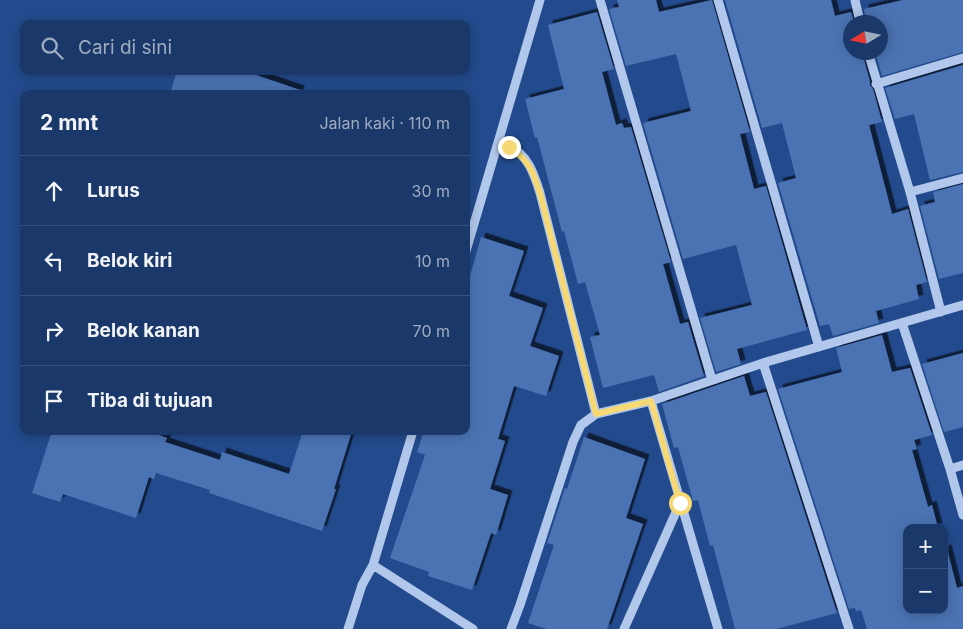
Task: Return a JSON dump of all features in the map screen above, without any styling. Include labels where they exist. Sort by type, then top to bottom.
[{"type":"street","points":[[470,237],[540,0]]},
{"type":"street","points":[[600,0],[712,380]]},
{"type":"street","points":[[718,0],[819,346]]},
{"type":"street","points":[[854,0],[858,15]]},
{"type":"street","points":[[876,84],[963,58]]},
{"type":"street","points":[[870,60],[910,192],[941,312]]},
{"type":"street","points":[[497,146],[509,147],[522,155],[532,169],[540,193],[596,414]]},
{"type":"street","points":[[910,192],[963,178]]},
{"type":"street","points":[[511,629],[573,442],[581,425],[596,414],[651,401],[763,363],[963,305]]},
{"type":"street","points":[[902,324],[950,469],[963,515]]},
{"type":"street","points":[[763,363],[848,629]]},
{"type":"street","points":[[651,401],[718,629]]},
{"type":"street","points":[[348,629],[362,585],[373,565],[412,435]]},
{"type":"street","points":[[950,469],[963,465]]},
{"type":"street","points":[[624,629],[680,503]]},
{"type":"street","points":[[373,565],[472,629]]},
{"type":"building","points":[[617,0],[656,0],[659,12],[712,0],[750,132],[740,134],[754,189],[766,186],[807,330],[737,349],[741,364],[716,372],[700,318],[752,305],[736,245],[683,259],[643,123],[691,111],[676,54],[626,66],[609,9],[619,7]]},
{"type":"building","points":[[725,0],[831,0],[835,16],[851,12],[852,15],[843,15],[843,60],[864,60],[882,122],[869,125],[892,214],[908,209],[927,282],[916,285],[919,299],[876,311],[879,323],[833,336],[829,324],[820,326],[778,183],[796,178],[782,123],[762,128]]},
{"type":"building","points":[[903,0],[963,0],[963,52],[882,76],[877,60],[888,60],[888,15],[865,15],[864,9]]},
{"type":"building","points":[[597,12],[614,69],[602,72],[616,125],[622,123],[624,128],[631,127],[671,262],[663,264],[680,324],[688,322],[704,376],[659,392],[654,375],[603,388],[590,337],[600,335],[585,282],[578,284],[525,99],[564,89],[548,25]]},
{"type":"building","points":[[963,65],[963,172],[930,180],[914,114],[895,119],[885,88]]},
{"type":"building","points":[[176,75],[256,75],[300,90],[171,90]]},
{"type":"building","points":[[963,184],[963,273],[939,279],[920,206],[935,202],[933,192]]},
{"type":"building","points":[[481,237],[524,251],[509,296],[543,308],[530,346],[559,356],[546,396],[514,386],[498,439],[505,441],[490,489],[508,495],[496,535],[491,533],[472,590],[428,576],[429,572],[390,558],[425,455],[417,452],[423,435],[470,435],[470,276]]},
{"type":"building","points":[[882,335],[892,372],[910,368],[932,435],[914,440],[917,449],[912,450],[928,507],[932,505],[937,524],[903,524],[903,614],[948,614],[948,553],[957,588],[963,586],[963,629],[867,629],[861,610],[849,609],[778,389],[842,372],[836,348]]},
{"type":"building","points":[[963,353],[963,427],[944,432],[922,364]]},
{"type":"building","points":[[744,376],[750,396],[766,392],[837,613],[776,629],[735,629],[713,545],[710,546],[698,500],[693,501],[678,447],[674,448],[662,404]]},
{"type":"building","points":[[51,435],[159,435],[167,438],[165,442],[220,460],[222,452],[289,474],[302,435],[351,435],[322,531],[209,493],[210,490],[156,473],[154,479],[149,477],[136,518],[63,494],[60,502],[32,493]]},
{"type":"building","points":[[584,437],[645,459],[626,518],[643,524],[607,629],[547,629],[528,623],[554,545],[547,543]]},
{"type":"route","points":[[509,147],[522,155],[532,169],[540,193],[596,414],[651,401],[680,503]]}]
